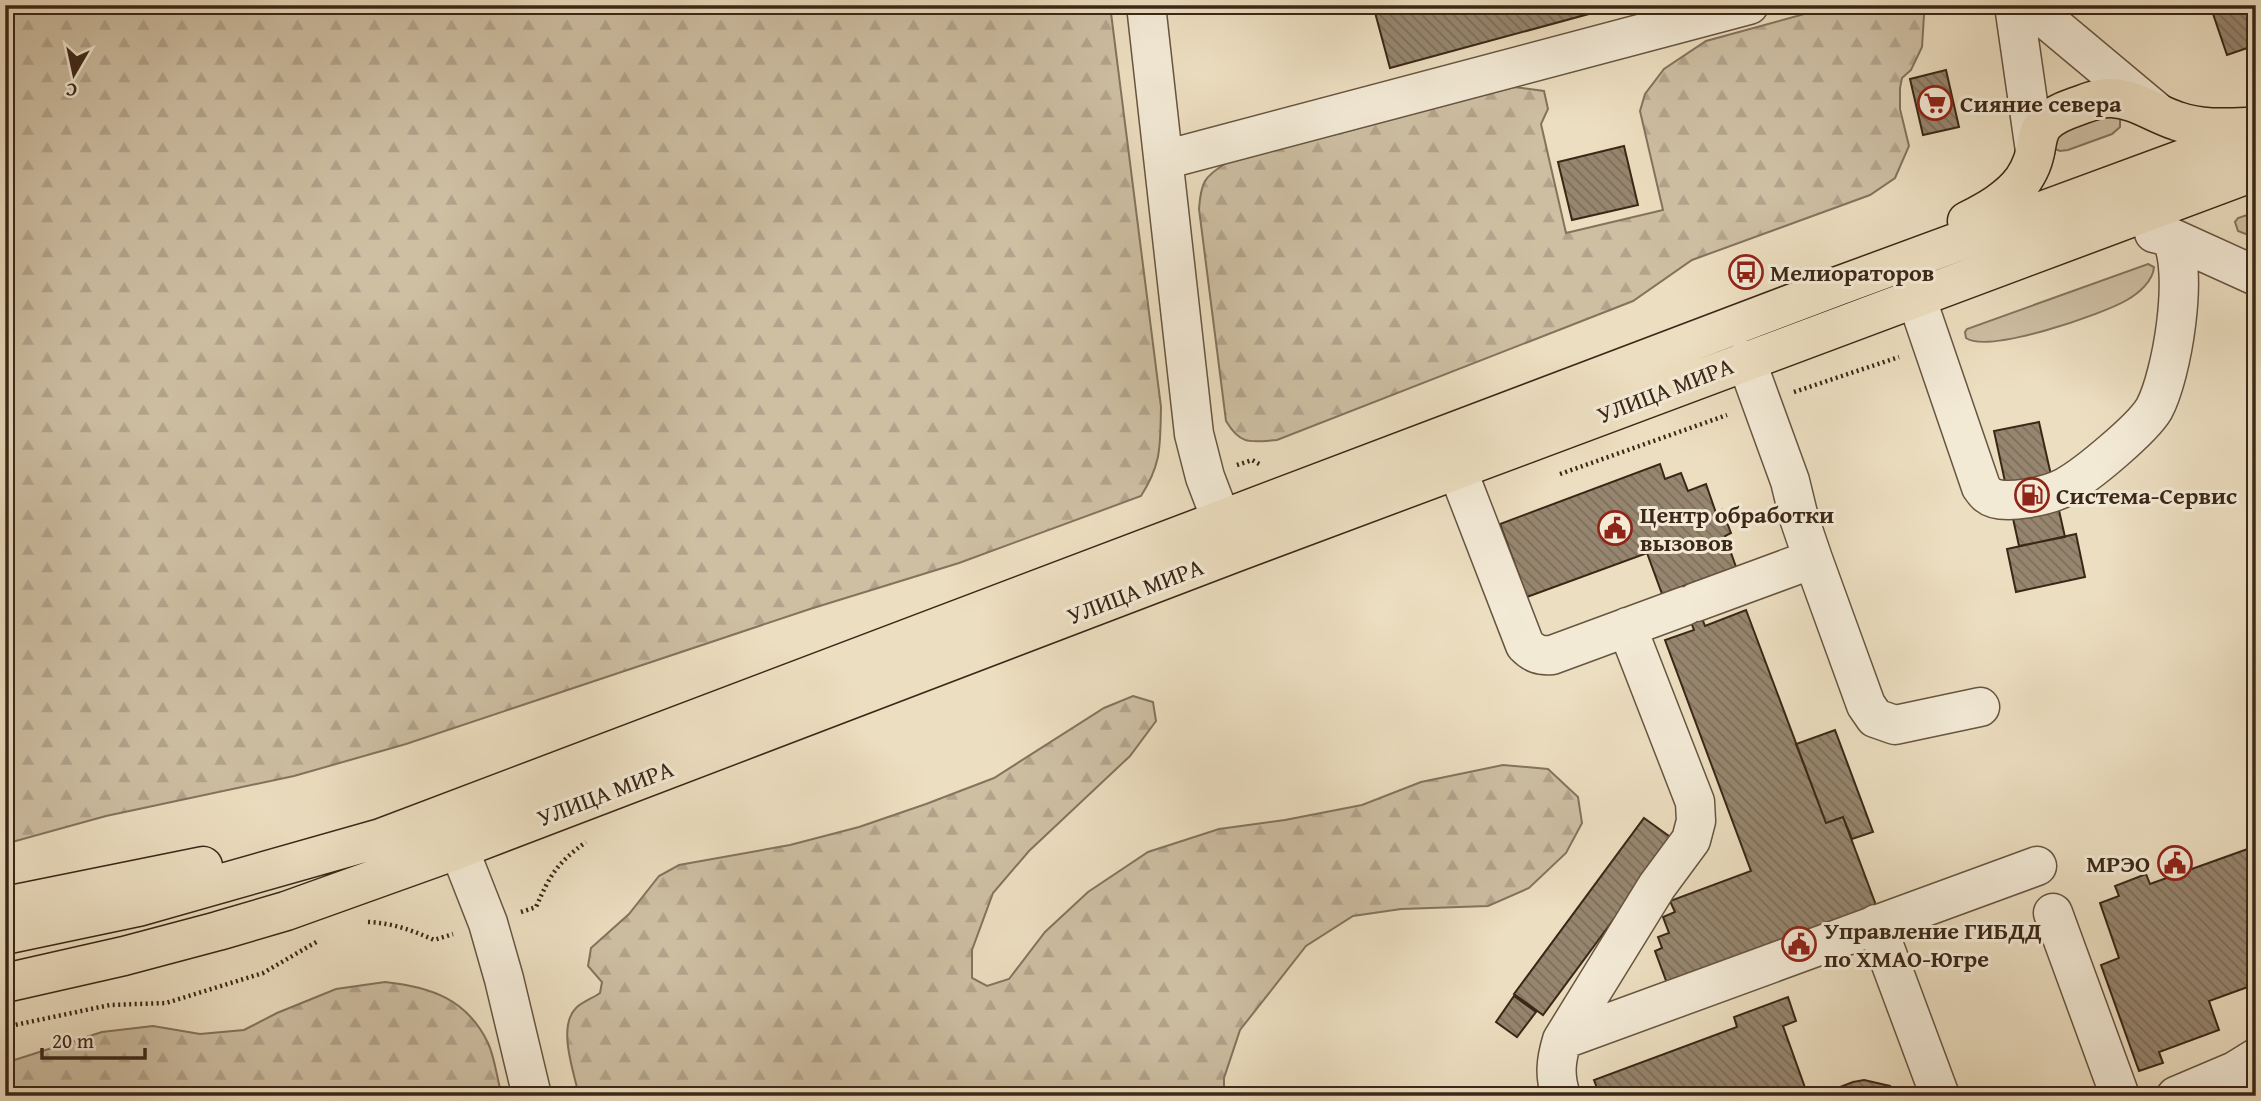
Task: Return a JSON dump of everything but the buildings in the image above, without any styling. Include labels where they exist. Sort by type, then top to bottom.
[{"type":"main road","points":[[1838,286],[1965,222],[2004,199],[2022,180],[2040,132],[2046,120],[2053,115],[2101,98],[2130,101],[2175,121],[2212,128],[2256,126]]},
{"type":"main road","name":"УЛИЦА МИРА","points":[[5,935],[138,907],[381,838],[453,832],[1228,536],[1838,286],[2256,132]]},
{"type":"main road","points":[[2035,150],[2054,206],[2063,219],[2075,226],[2104,227]]},
{"type":"main road","name":"УЛИЦА МИРА","points":[[1228,536],[1457,469],[2256,171]]},
{"type":"main road","name":"УЛИЦА МИРА","points":[[5,983],[124,956],[286,911],[359,904],[453,832]]},
{"type":"main road","points":[[5,906],[196,867],[381,838]]},
{"type":"main road","points":[[5,1001],[112,975],[359,904]]},
{"type":"street","points":[[1146,5],[1194,434],[1205,477],[1228,536]]},
{"type":"street","points":[[2014,5],[2035,150]]},
{"type":"street","points":[[2029,5],[2159,113]]},
{"type":"street","points":[[1164,160],[1738,7]]},
{"type":"street","points":[[2104,227],[2145,231],[2170,237],[2256,276]]},
{"type":"street","points":[[1916,297],[1981,487],[1988,496],[2013,500],[2064,488],[2089,471],[2123,441],[2152,411],[2163,388],[2174,339],[2179,275],[2177,253],[2170,237]]},
{"type":"street","points":[[1746,360],[1866,705],[1875,718],[1895,725],[1980,707]]},
{"type":"street","points":[[1457,469],[1525,645],[1542,656],[1552,655],[1813,559]]},
{"type":"street","points":[[1560,1096],[1556,1081],[1556,1061],[1562,1040],[1657,886],[1691,840],[1696,821],[1695,802],[1628,627]]},
{"type":"street","points":[[453,832],[488,923],[532,1096]]},
{"type":"street","points":[[1562,1040],[2037,866]]},
{"type":"street","points":[[2053,912],[2120,1096]]},
{"type":"street","points":[[1876,924],[1940,1096]]},
{"type":"street","points":[[2176,1096],[2235,1071],[2256,1058]]},
{"type":"path","points":[[1551,477],[1910,353],[1931,340]]},
{"type":"path","points":[[359,904],[385,923],[412,930],[434,940],[536,907],[558,864],[588,840]]},
{"type":"path","points":[[5,1027],[110,1005],[166,1003],[263,973],[327,934]]},
{"type":"green space","points":[[5,5],[1110,5],[1161,407],[1160,444],[1153,474],[1141,496],[959,563],[810,609],[406,744],[294,776],[106,816],[5,844]]},
{"type":"green space","points":[[1837,5],[1920,5],[1924,15],[1922,47],[1911,70],[1902,78],[1900,88],[1900,109],[1909,146],[1895,178],[1870,195],[1692,260],[1633,301],[1277,440],[1247,441],[1231,429],[1226,421],[1199,209],[1205,181],[1226,163],[1514,87],[1544,91],[1548,109],[1541,124],[1566,233],[1663,210],[1640,111],[1645,94],[1664,69],[1706,41]]},
{"type":"green space","points":[[2120,116],[2120,127],[2112,134],[2068,150],[2060,151],[2050,147],[2056,122]]},
{"type":"green space","points":[[2256,212],[2256,238],[2238,231],[2235,222],[2238,218]]},
{"type":"green space","points":[[2148,264],[2154,267],[2145,286],[2114,306],[2021,337],[1979,342],[1966,338],[1967,329]]},
{"type":"green space","points":[[1133,696],[1153,702],[1156,721],[1130,756],[1029,851],[993,893],[972,950],[972,978],[987,986],[1009,979],[1045,932],[1088,892],[1148,852],[1219,829],[1362,805],[1421,782],[1503,765],[1548,769],[1578,797],[1582,823],[1566,853],[1529,888],[1488,906],[1401,909],[1353,916],[1306,946],[1240,1030],[1224,1078],[1224,1096],[579,1096],[567,1038],[570,1016],[581,1004],[600,993],[602,982],[588,966],[591,948],[629,914],[659,876],[679,865],[790,845],[859,827],[926,804],[994,778],[1104,708]]},
{"type":"green space","points":[[385,982],[432,992],[446,998],[470,1016],[488,1043],[502,1096],[5,1096],[5,1063],[102,1032],[153,1026],[200,1034],[244,1030],[336,989]]},
{"type":"place","name":"Сияние севера","points":[[1935,103]]},
{"type":"place","name":"Мелиораторов","points":[[1746,272]]},
{"type":"place","name":"Система-Cервис","points":[[2032,495]]},
{"type":"place","name":"Центр обработки вызовов","points":[[1615,528]]},
{"type":"place","name":"МРЭО","points":[[2175,863]]},
{"type":"place","name":"Управление ГИБДД по ХМАО-Югре","points":[[1799,944]]}]
